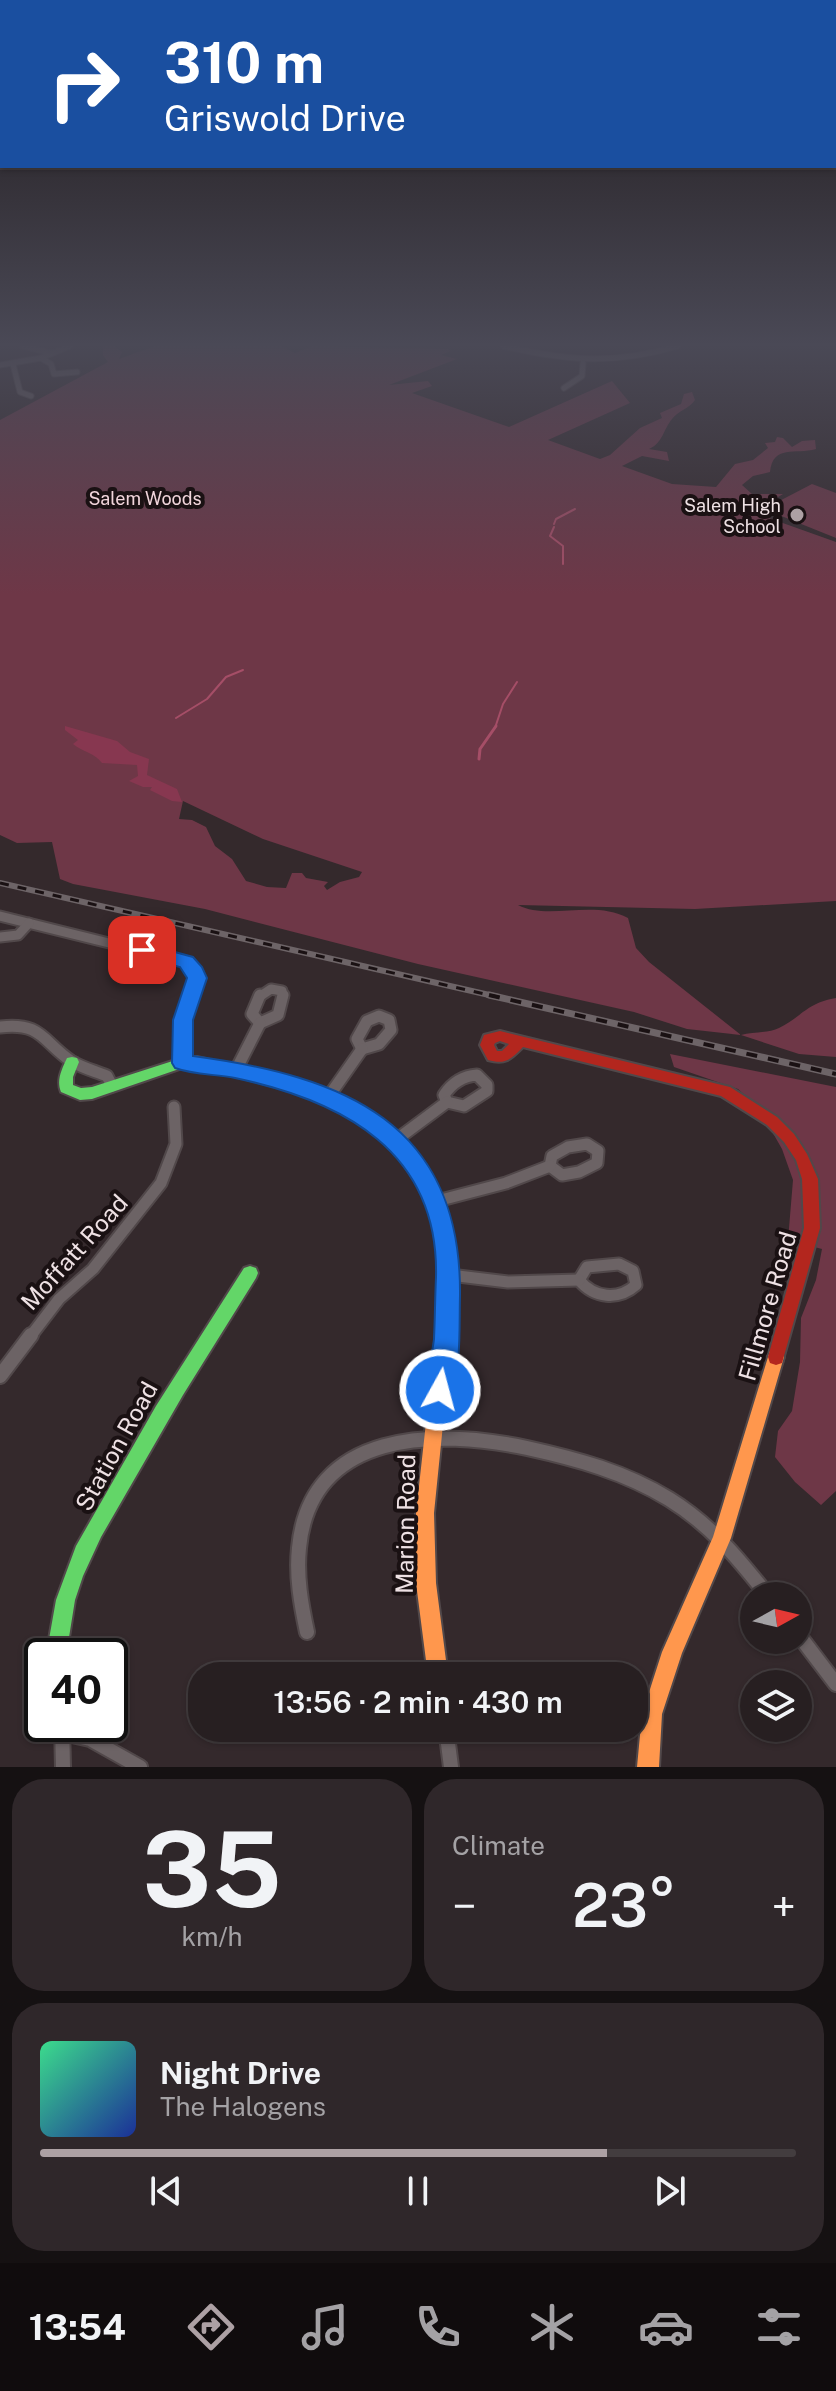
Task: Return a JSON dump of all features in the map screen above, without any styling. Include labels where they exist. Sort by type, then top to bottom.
[{"type":"street","points":[[0,916],[162,954],[193,967],[197,984],[183,1020],[182,1063],[92,1093],[72,1092],[66,1088],[66,1077],[72,1062]]},
{"type":"street","points":[[0,937],[18,935],[29,923]]},
{"type":"street","points":[[236,1070],[260,1023]]},
{"type":"street","points":[[0,1027],[19,1025],[38,1029],[72,1062],[107,1076],[112,1086]]},
{"type":"street","name":"Fillmore Road","points":[[520,1041],[693,1081],[738,1097],[769,1118],[790,1141],[812,1183],[813,1230],[722,1538],[672,1652],[652,1714],[648,1767]]},
{"type":"street","points":[[329,1096],[362,1049]]},
{"type":"street","name":"Marion Road","points":[[182,1063],[236,1070],[329,1096],[361,1113],[396,1140],[417,1165],[437,1201],[450,1275],[443,1373],[425,1493],[424,1556],[428,1617],[436,1662]]},
{"type":"street","points":[[396,1140],[447,1102]]},
{"type":"street","name":"Moffatt Road","points":[[0,1376],[59,1299],[93,1269],[161,1183],[176,1144],[174,1107]]},
{"type":"street","points":[[437,1201],[506,1183],[550,1166]]},
{"type":"street","name":"Station Road","points":[[58,1638],[62,1603],[76,1563],[186,1371],[250,1273]]},
{"type":"street","points":[[450,1275],[520,1282],[579,1280]]},
{"type":"street","points":[[307,1632],[299,1599],[300,1531],[305,1511],[319,1487],[349,1461],[368,1452],[432,1436],[509,1444],[568,1457],[630,1478],[678,1506],[722,1538],[757,1582]]},
{"type":"street","points":[[812,1652],[836,1684]]},
{"type":"street","points":[[63,1742],[63,1767]]},
{"type":"street","points":[[95,1742],[140,1767]]},
{"type":"street","points":[[448,1742],[451,1767]]},
{"type":"green space","name":"Salem Woods","points":[[0,428],[574,428],[548,440],[600,459],[610,455],[639,428],[666,428],[660,440],[649,449],[667,452],[669,461],[642,456],[622,466],[672,484],[716,487],[735,464],[753,460],[768,448],[765,443],[775,442],[777,437],[783,438],[792,447],[802,441],[815,440],[816,449],[780,454],[772,463],[770,472],[753,476],[742,485],[752,494],[783,494],[765,505],[761,511],[766,517],[836,542],[836,901],[695,909],[518,905],[543,911],[600,910],[628,918],[636,948],[649,962],[741,1035],[687,1029],[634,1012],[418,964],[205,909],[73,884],[60,879],[52,842],[17,843],[0,835]],"holes":[[[183,801],[263,839],[362,872],[359,877],[340,882],[327,890],[324,886],[328,882],[306,878],[302,873],[292,873],[286,888],[246,881],[232,859],[215,846],[206,827],[192,820],[179,819]]]},
{"type":"green space","points":[[812,484],[836,493],[836,538],[764,509]]},
{"type":"green space","points":[[836,998],[836,1057],[799,1054],[741,1035],[775,1030],[818,1003]]},
{"type":"green space","points":[[670,1054],[836,1087],[836,1491],[821,1505],[795,1482],[775,1457],[778,1431],[792,1411],[800,1362],[801,1318],[816,1280],[822,1249],[788,1240],[793,1180],[782,1149],[758,1107],[738,1089],[674,1067]]},
{"type":"shaded area","points":[[65,726],[117,741],[130,752],[149,759],[147,775],[177,789],[182,802],[172,801],[150,790],[152,787],[129,781],[138,776],[137,765],[102,763],[73,744],[78,740],[65,730]]},
{"type":"waterway","points":[[554,524],[556,519],[575,509]]},
{"type":"waterway","points":[[554,527],[550,536],[563,546],[563,564]]},
{"type":"waterway","points":[[176,718],[207,699],[226,677],[243,670]]},
{"type":"waterway","points":[[495,727],[503,704],[517,682]]},
{"type":"waterway","points":[[479,759],[480,749],[495,727]]},
{"type":"railway","points":[[0,883],[498,997]]},
{"type":"railway","points":[[489,995],[836,1074]]},
{"type":"traffic: fast","points":[[72,1062],[66,1077],[66,1088],[80,1094],[92,1093],[182,1063],[197,1062],[301,1089],[360,1116],[387,1136],[411,1161],[432,1194]]},
{"type":"traffic: fast","points":[[58,1638],[73,1576],[94,1531],[177,1389],[250,1273]]},
{"type":"traffic: slow","points":[[432,1194],[445,1238],[449,1287],[425,1513],[426,1583],[436,1662]]},
{"type":"traffic: slow","points":[[648,1767],[652,1714],[672,1652],[722,1538],[776,1357]]},
{"type":"traffic: jam","points":[[520,1041],[500,1036],[489,1039],[487,1045],[493,1056],[505,1057],[520,1041],[725,1091],[772,1121],[789,1138],[802,1158],[810,1179],[812,1228],[776,1357]]},
{"type":"place","name":"Salem High School","points":[[797,515]]},
{"type":"route","points":[[142,950],[186,962],[193,967],[197,978],[183,1020],[182,1063],[197,1062],[236,1070],[329,1096],[379,1126],[396,1140],[417,1165],[437,1201],[450,1275],[440,1390]]}]
